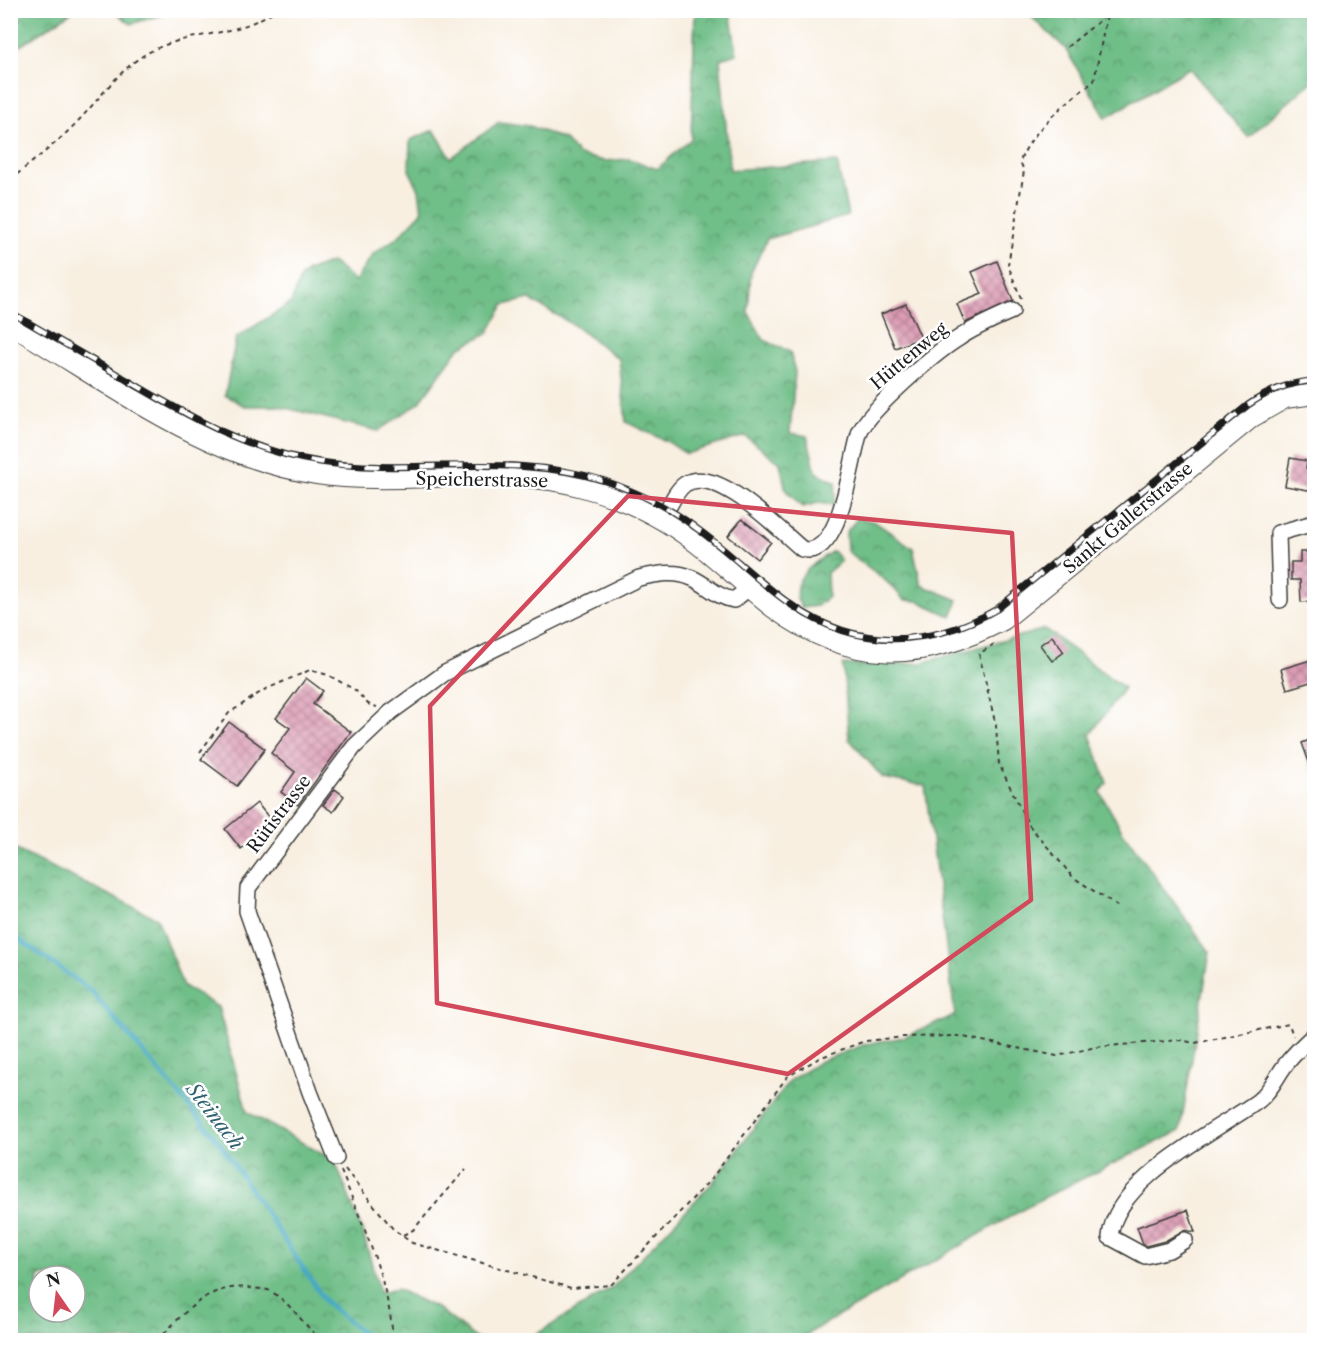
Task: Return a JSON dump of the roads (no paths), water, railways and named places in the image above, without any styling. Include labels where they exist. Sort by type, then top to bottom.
[{"type":"main road","name":"Speicherstrasse","points":[[10,324],[187,428],[251,457],[316,474],[345,477],[503,477],[556,481],[607,494],[662,519],[712,555],[795,622],[832,640],[894,652],[942,647]]},
{"type":"main road","name":"Sankt Gallerstrasse","points":[[942,647],[970,637],[1003,620],[1259,412],[1284,398],[1314,394]]},
{"type":"street","name":"Hüttenweg","points":[[662,519],[683,486],[699,480],[712,481],[735,494],[802,549],[816,549],[824,542],[842,506],[858,440],[868,417],[958,338],[1012,311]]},
{"type":"street","points":[[1280,600],[1278,533],[1314,523]]},
{"type":"street","name":"Rütistrasse","points":[[336,1158],[247,911],[248,888],[354,747],[391,712],[446,673],[639,578],[661,573],[678,574],[692,578],[721,598],[734,600],[750,587]]},
{"type":"street","points":[[1185,1240],[1169,1250],[1145,1256],[1110,1237],[1111,1222],[1117,1209],[1133,1192],[1176,1155],[1259,1100],[1270,1089],[1298,1050],[1314,1035]]},
{"type":"waterway","name":"Steinach","points":[[10,933],[89,989],[217,1139],[325,1301],[370,1340]]},
{"type":"railway","points":[[10,312],[193,417],[242,440],[293,457],[356,466],[535,467],[570,472],[617,485],[641,495],[686,520],[780,597],[818,620],[843,631],[868,637],[894,639],[920,637],[946,631],[972,622],[997,609],[1248,405],[1280,388],[1314,381]]}]
